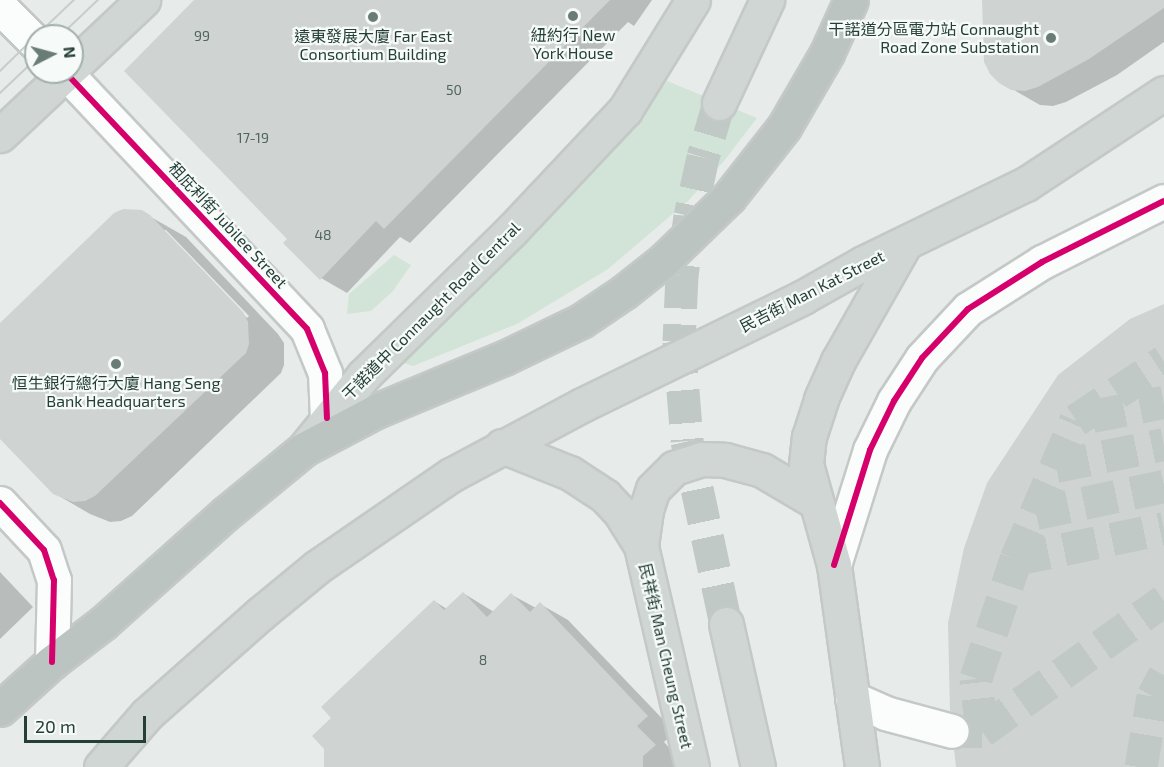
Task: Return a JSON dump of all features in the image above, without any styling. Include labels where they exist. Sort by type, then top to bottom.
[{"type":"highway","points":[[304,449],[376,411],[504,358],[581,321],[624,292],[663,261],[729,197],[783,127],[827,52],[851,0]]},
{"type":"highway","name":"干諾道中 Connaught Road Central","points":[[0,709],[52,662],[103,623],[225,514],[304,449]]},
{"type":"main road","points":[[84,55],[143,0]]},
{"type":"main road","name":"干諾道中 Connaught Road Central","points":[[304,449],[364,375],[504,238],[625,110],[693,0]]},
{"type":"main road","points":[[719,103],[767,0]]},
{"type":"main road","points":[[0,135],[53,84]]},
{"type":"main road","name":"民吉街 Man Kat Street","points":[[100,767],[147,714],[317,567],[451,475],[502,446],[803,297],[862,263],[904,245],[1026,184],[1164,93]]},
{"type":"main road","points":[[862,767],[834,565],[806,464],[809,436],[821,399],[838,361],[904,245]]},
{"type":"main road","points":[[502,446],[570,473],[605,496],[620,512],[641,546]]},
{"type":"main road","points":[[641,546],[646,510],[653,489],[674,468],[702,459],[725,460],[762,470],[816,502]]},
{"type":"main road","name":"民祥街 Man Cheung Street","points":[[641,546],[692,767]]},
{"type":"main road","points":[[726,624],[758,767]]},
{"type":"street","points":[[11,14],[24,29]]},
{"type":"street","name":"租庇利街 Jubilee Street","points":[[79,84],[307,329],[325,373],[327,418]]},
{"type":"street","points":[[834,565],[870,450],[894,401],[922,357],[968,309],[1042,262],[1164,201]]},
{"type":"street","points":[[0,503],[44,550],[54,580],[52,662]]},
{"type":"street","points":[[852,698],[885,713],[952,732]]},
{"type":"green space","points":[[667,81],[757,118],[724,161],[689,200],[608,269],[517,324],[413,366],[404,363],[401,355],[405,346],[607,157]]},
{"type":"green space","points":[[394,255],[411,265],[393,291],[371,311],[347,314],[349,294]]},
{"type":"building","points":[[194,0],[610,0],[384,229],[376,221],[320,280],[283,243],[287,239],[124,71]]},
{"type":"building","name":"干諾道分區電力站 Connaught Road Zone Substation","points":[[982,0],[1164,0],[1164,8],[1089,59],[1038,87],[1025,91],[1011,90],[999,83],[990,74],[984,62]]},
{"type":"building","name":"恒生銀行總行大廈 Hang Seng Bank Headquarters","points":[[123,209],[142,210],[150,215],[243,312],[248,322],[249,344],[246,353],[95,496],[85,501],[73,502],[53,494],[0,439],[0,323],[114,213]]},
{"type":"building","points":[[1164,304],[1164,767],[956,767],[954,749],[966,744],[970,736],[970,727],[965,717],[950,711],[948,623],[964,548],[987,483],[1058,375],[1130,319]]},
{"type":"building","points":[[463,592],[487,617],[511,593],[530,612],[540,602],[648,716],[637,726],[656,745],[643,756],[643,767],[324,767],[324,749],[312,736],[331,718],[321,707],[434,600],[444,610]]},
{"type":"tunnel","points":[[719,103],[703,157],[690,216],[682,275],[679,341],[687,441],[726,624]]},
{"type":"tunnel","points":[[982,731],[976,678],[1016,559],[1076,420],[1164,361]]},
{"type":"tunnel","points":[[1092,416],[1164,402]]},
{"type":"tunnel","points":[[1056,466],[1164,444]]},
{"type":"tunnel","points":[[1036,513],[1164,486]]},
{"type":"tunnel","points":[[1016,559],[1164,528]]},
{"type":"tunnel","points":[[963,731],[982,731],[1164,600]]},
{"type":"tunnel","points":[[1141,767],[1153,696],[1164,675]]},
{"type":"tram line","points":[[49,24],[74,0]]},
{"type":"tram line","points":[[73,24],[98,0]]},
{"type":"tram line","points":[[0,71],[24,48]]},
{"type":"tram line","points":[[0,93],[24,70]]},
{"type":"cycle path","points":[[76,84],[307,329],[325,373],[327,418]]},
{"type":"cycle path","points":[[834,565],[870,450],[894,401],[922,358],[968,309],[1042,262],[1164,201]]},
{"type":"cycle path","points":[[0,503],[44,550],[54,580],[52,662]]},
{"type":"place","name":"紐約行 New York House","points":[[573,16]]},
{"type":"place","name":"遠東發展大廈 Far East Consortium Building","points":[[373,17]]},
{"type":"place","name":"干諾道分區電力站 Connaught Road Zone Substation","points":[[1051,38]]},
{"type":"place","name":"恒生銀行總行大廈 Hang Seng Bank Headquarters","points":[[116,364]]}]
